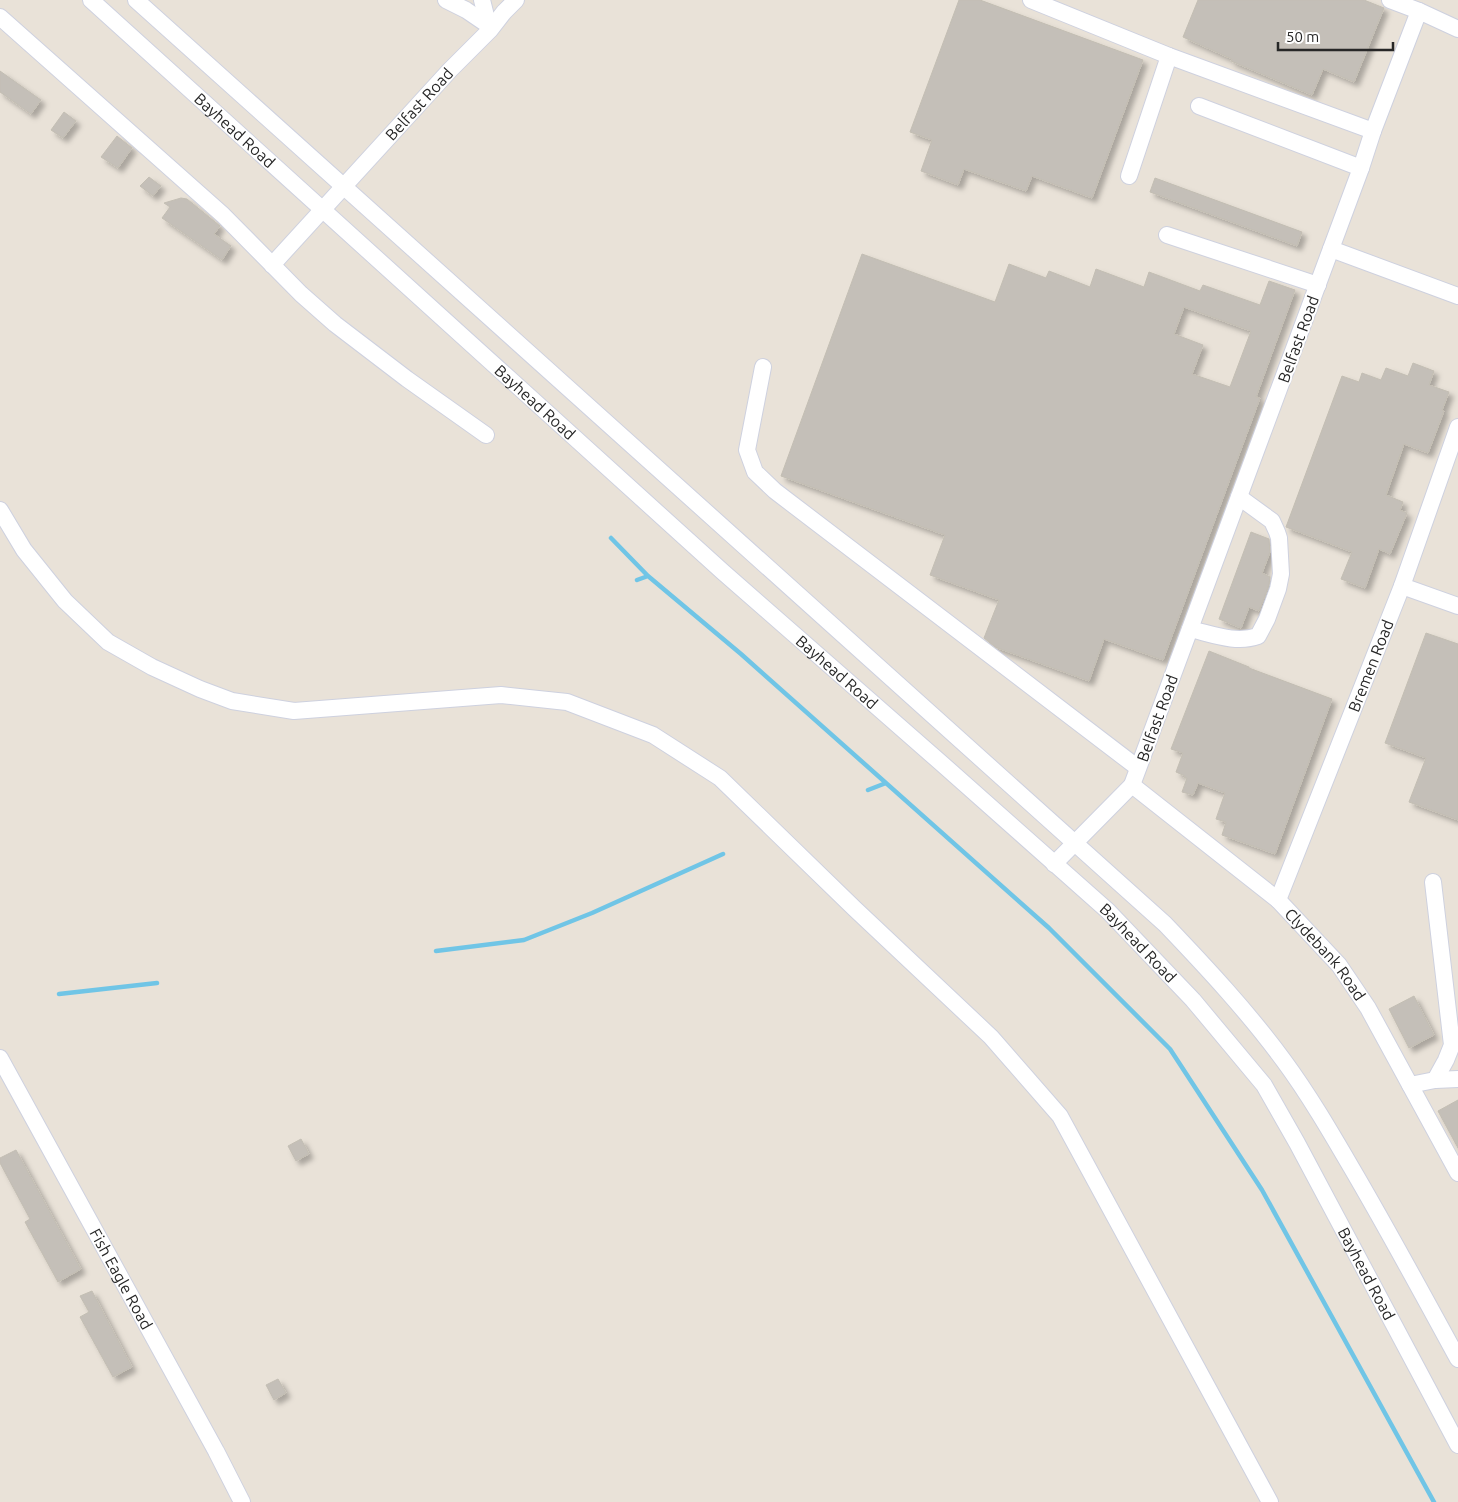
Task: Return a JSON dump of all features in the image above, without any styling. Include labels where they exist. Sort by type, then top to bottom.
[{"type":"street","name":"Bayhead Road","points":[[91,0],[723,572],[1108,911],[1193,1000],[1264,1085],[1297,1143],[1458,1445]]},
{"type":"street","name":"Bayhead Road","points":[[136,0],[1177,936],[1249,1016],[1284,1061],[1321,1115],[1378,1212],[1458,1359]]},
{"type":"street","points":[[446,0],[466,10],[489,28]]},
{"type":"street","points":[[482,0],[489,28]]},
{"type":"street","name":"Belfast Road","points":[[272,265],[516,0]]},
{"type":"street","points":[[1390,0],[1458,29]]},
{"type":"street","points":[[1035,1],[1169,56],[1373,131],[1419,11]]},
{"type":"street","points":[[0,17],[223,215],[301,294],[335,324],[363,347],[486,435]]},
{"type":"street","points":[[1129,176],[1169,56]]},
{"type":"street","points":[[1199,106],[1362,168]]},
{"type":"street","name":"Belfast Road","points":[[1054,864],[1132,785],[1362,168],[1373,131]]},
{"type":"street","points":[[1167,235],[1318,285]]},
{"type":"street","points":[[1331,249],[1458,296]]},
{"type":"street","points":[[764,367],[747,450],[754,472],[775,491],[1138,768]]},
{"type":"street","name":"Bremen Road","points":[[1278,900],[1402,586],[1458,427]]},
{"type":"street","points":[[1190,629],[1238,640],[1249,640],[1258,636],[1270,611],[1281,574],[1277,532],[1272,521],[1239,498]]},
{"type":"street","points":[[0,510],[24,550],[65,601],[108,642],[152,667],[232,701],[294,711],[501,695],[567,702],[653,736],[720,778],[855,910],[991,1037],[1060,1116],[1270,1502]]},
{"type":"street","points":[[1402,586],[1458,606]]},
{"type":"street","name":"Clydebank Road","points":[[1132,785],[1278,900],[1339,965],[1368,1008],[1458,1173]]},
{"type":"street","points":[[1433,882],[1452,1045],[1435,1080]]},
{"type":"street","name":"Fish Eagle Road","points":[[0,1058],[242,1502]]},
{"type":"street","points":[[1410,1085],[1435,1080],[1458,1079]]},
{"type":"building","points":[[959,0],[980,0],[1143,60],[1092,198],[1032,176],[1026,191],[964,169],[958,185],[921,171],[932,140],[910,132]]},
{"type":"building","points":[[1198,0],[1364,0],[1384,8],[1354,82],[1323,69],[1312,95],[1231,61],[1232,59],[1183,37]]},
{"type":"building","points":[[0,71],[41,100],[31,114],[0,92]]},
{"type":"building","points":[[64,112],[76,121],[63,138],[51,130]]},
{"type":"building","points":[[117,136],[132,148],[118,168],[101,157]]},
{"type":"building","points":[[149,177],[161,186],[153,196],[140,186]]},
{"type":"building","points":[[1155,178],[1302,232],[1297,246],[1150,192]]},
{"type":"building","points":[[181,198],[187,199],[220,226],[214,234],[231,246],[222,260],[162,218],[170,207],[164,203]]},
{"type":"building","points":[[862,254],[995,302],[1009,264],[1046,278],[1049,271],[1090,287],[1096,269],[1144,287],[1149,272],[1200,291],[1203,285],[1260,305],[1269,281],[1295,290],[1256,397],[1260,398],[1163,660],[1104,639],[1089,681],[995,647],[984,638],[999,600],[930,575],[945,535],[781,476]],"holes":[[[1184,307],[1251,331],[1230,387],[1192,374],[1203,345],[1174,334]]]},
{"type":"building","points":[[1413,363],[1434,371],[1429,385],[1449,392],[1428,453],[1404,444],[1386,495],[1403,502],[1400,510],[1407,513],[1390,554],[1379,549],[1365,588],[1341,579],[1352,552],[1286,527],[1342,376],[1359,382],[1362,373],[1381,380],[1386,368],[1408,376]]},
{"type":"building","points":[[1251,532],[1269,539],[1270,552],[1262,573],[1270,577],[1269,585],[1259,611],[1249,607],[1241,628],[1219,619]]},
{"type":"building","points":[[1426,633],[1458,644],[1458,820],[1409,802],[1426,758],[1385,743]]},
{"type":"building","points":[[1209,651],[1332,699],[1275,854],[1222,835],[1226,822],[1216,819],[1225,793],[1198,783],[1193,795],[1182,792],[1187,778],[1176,772],[1183,753],[1171,749]]},
{"type":"building","points":[[1414,996],[1434,1035],[1409,1048],[1389,1009]]},
{"type":"building","points":[[1458,1100],[1458,1148],[1438,1111]]},
{"type":"building","points":[[301,1139],[309,1154],[296,1161],[288,1146]]},
{"type":"building","points":[[16,1150],[81,1269],[58,1282],[25,1222],[30,1219],[0,1163],[0,1158]]},
{"type":"building","points":[[92,1291],[132,1367],[113,1377],[80,1317],[89,1312],[80,1296]]},
{"type":"building","points":[[278,1379],[286,1393],[274,1400],[266,1385]]},
{"type":"waterway","points":[[611,538],[648,576],[741,654],[1049,928],[1170,1049],[1262,1190],[1434,1502]]},
{"type":"waterway","points":[[637,580],[648,576]]},
{"type":"waterway","points":[[868,790],[886,783]]},
{"type":"waterway","points":[[436,951],[524,940],[592,913],[723,854]]},
{"type":"waterway","points":[[59,994],[157,983]]}]
